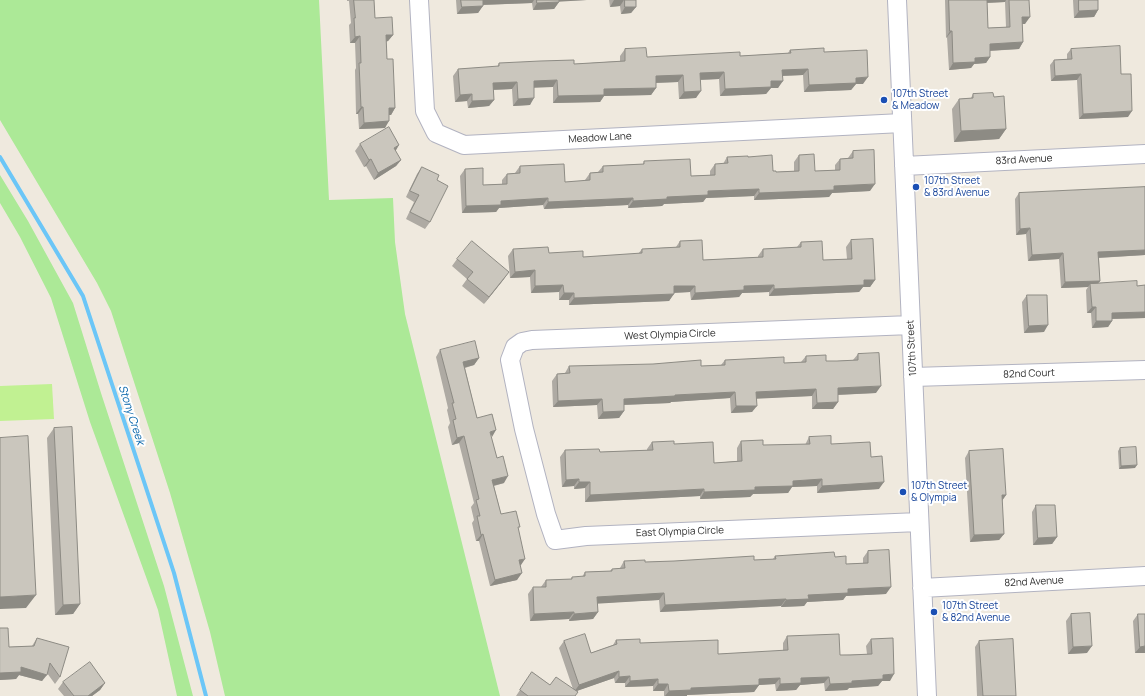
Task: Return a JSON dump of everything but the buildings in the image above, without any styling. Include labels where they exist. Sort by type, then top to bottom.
[{"type":"street","name":"Meadow Lane","points":[[419,0],[425,111],[436,133],[464,145],[902,123]]},
{"type":"street","name":"107th Street","points":[[897,0],[927,696]]},
{"type":"street","name":"83rd Avenue","points":[[904,166],[1145,154]]},
{"type":"street","name":"West Olympia Circle","points":[[524,429],[510,360],[515,347],[522,342],[911,324]]},
{"type":"street","name":"82nd Court","points":[[913,377],[1145,370]]},
{"type":"street","name":"East Olympia Circle","points":[[524,429],[546,514],[555,540],[594,536],[919,522]]},
{"type":"street","name":"82nd Avenue","points":[[922,588],[1145,576]]},
{"type":"green space","points":[[0,0],[319,0],[329,200],[393,198],[395,242],[405,314],[500,696],[225,696],[210,632],[170,493],[111,311],[97,283],[0,120]]},
{"type":"green space","points":[[0,175],[28,221],[73,303],[164,586],[193,696],[177,696],[158,610],[90,422],[51,298],[20,237],[0,203]]},
{"type":"green space","points":[[52,384],[54,419],[0,421],[0,386]]},
{"type":"waterway","name":"Stony Creek","points":[[0,157],[83,296],[174,573],[206,696]]},
{"type":"place","name":"107th Street & Meadow","points":[[884,100]]},
{"type":"place","name":"107th Street & 83rd Avenue","points":[[916,187]]},
{"type":"place","name":"107th Street & Olympia","points":[[903,492]]},
{"type":"place","name":"107th Street & 82nd Avenue","points":[[934,612]]}]
